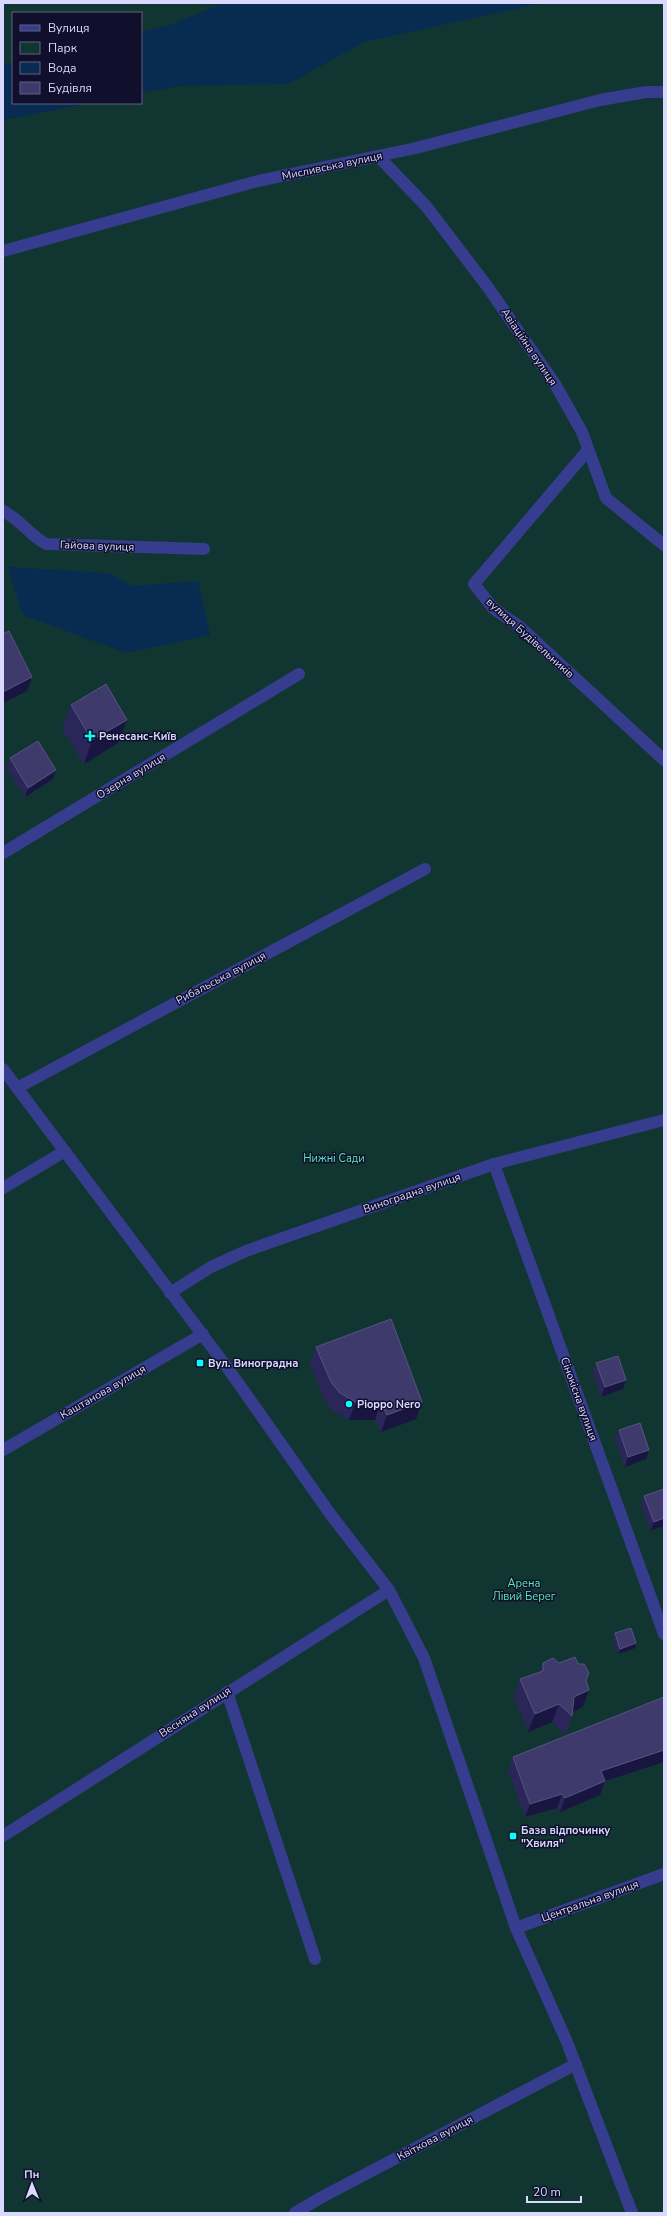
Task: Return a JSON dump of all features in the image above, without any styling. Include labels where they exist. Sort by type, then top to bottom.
[{"type":"street","name":"Мисливська вулиця","points":[[3,251],[254,182],[378,156],[600,100],[646,92],[664,92]]},
{"type":"street","name":"Авіаційна вулиця","points":[[378,156],[426,206],[487,286],[555,384],[582,432],[606,498],[664,545]]},
{"type":"street","name":"вулиця Будівельників","points":[[588,450],[474,584],[493,608],[520,627],[664,760]]},
{"type":"street","name":"Гайова вулиця","points":[[3,511],[14,516],[36,538],[46,544],[204,549]]},
{"type":"street","name":"Озерна вулиця","points":[[3,853],[300,674]]},
{"type":"street","name":"Рибальська вулиця","points":[[17,1088],[425,869]]},
{"type":"street","points":[[3,1069],[170,1293],[203,1334],[331,1514],[389,1590],[424,1658],[516,1928],[576,2064],[632,2213]]},
{"type":"street","name":"Виноградна вулиця","points":[[170,1293],[211,1267],[246,1251],[494,1164],[664,1120]]},
{"type":"street","points":[[3,1188],[65,1151]]},
{"type":"street","name":"Сінокісна вулиця","points":[[494,1164],[664,1634]]},
{"type":"street","name":"Каштанова вулиця","points":[[3,1450],[203,1334]]},
{"type":"street","name":"Весняна вулиця","points":[[3,1836],[389,1590]]},
{"type":"street","points":[[227,1692],[315,1959]]},
{"type":"street","name":"Центральна вулиця","points":[[516,1928],[664,1874]]},
{"type":"street","name":"Квіткова вулиця","points":[[295,2213],[322,2197],[576,2064]]},
{"type":"green space","name":"Нижні Сади","points":[[3,3],[664,3],[664,2213],[3,2213]]},
{"type":"water","points":[[223,3],[542,3],[364,42],[288,84],[179,86],[142,93],[142,32],[171,25]]},
{"type":"water","points":[[12,62],[12,104],[86,104],[3,120],[3,64]]},
{"type":"water","points":[[7,567],[108,573],[133,586],[198,581],[210,635],[126,653],[23,615]]},
{"type":"building","points":[[9,631],[32,677],[3,692],[3,634]]},
{"type":"building","points":[[106,684],[127,720],[92,740],[71,705]]},
{"type":"building","points":[[38,741],[56,770],[28,788],[10,758]]},
{"type":"building","points":[[391,1319],[422,1402],[387,1415],[381,1402],[356,1402],[340,1393],[331,1382],[316,1347]]},
{"type":"building","points":[[618,1356],[626,1380],[605,1387],[596,1363]]},
{"type":"building","points":[[640,1423],[649,1450],[628,1457],[619,1430]]},
{"type":"building","points":[[664,1489],[664,1518],[654,1522],[644,1496]]},
{"type":"building","points":[[631,1628],[636,1643],[620,1649],[615,1633]]},
{"type":"building","points":[[575,1657],[578,1664],[584,1664],[589,1673],[586,1680],[589,1690],[574,1697],[572,1716],[559,1704],[535,1714],[520,1679],[543,1671],[543,1663],[553,1658],[559,1663]]},
{"type":"building","points":[[664,1697],[664,1750],[601,1771],[605,1781],[565,1798],[562,1794],[530,1804],[513,1757]]},
{"type":"place","name":"Ренесанс-Київ","points":[[90,736]]},
{"type":"place","name":"Вул. Виноградна","points":[[200,1363]]},
{"type":"place","name":"Pioppo Nero","points":[[349,1404]]},
{"type":"place","name":"База відпочинку \"Хвиля\"","points":[[513,1836]]},
{"type":"park label","name":"Арена Лівий Берег","points":[[524,1589]]}]
